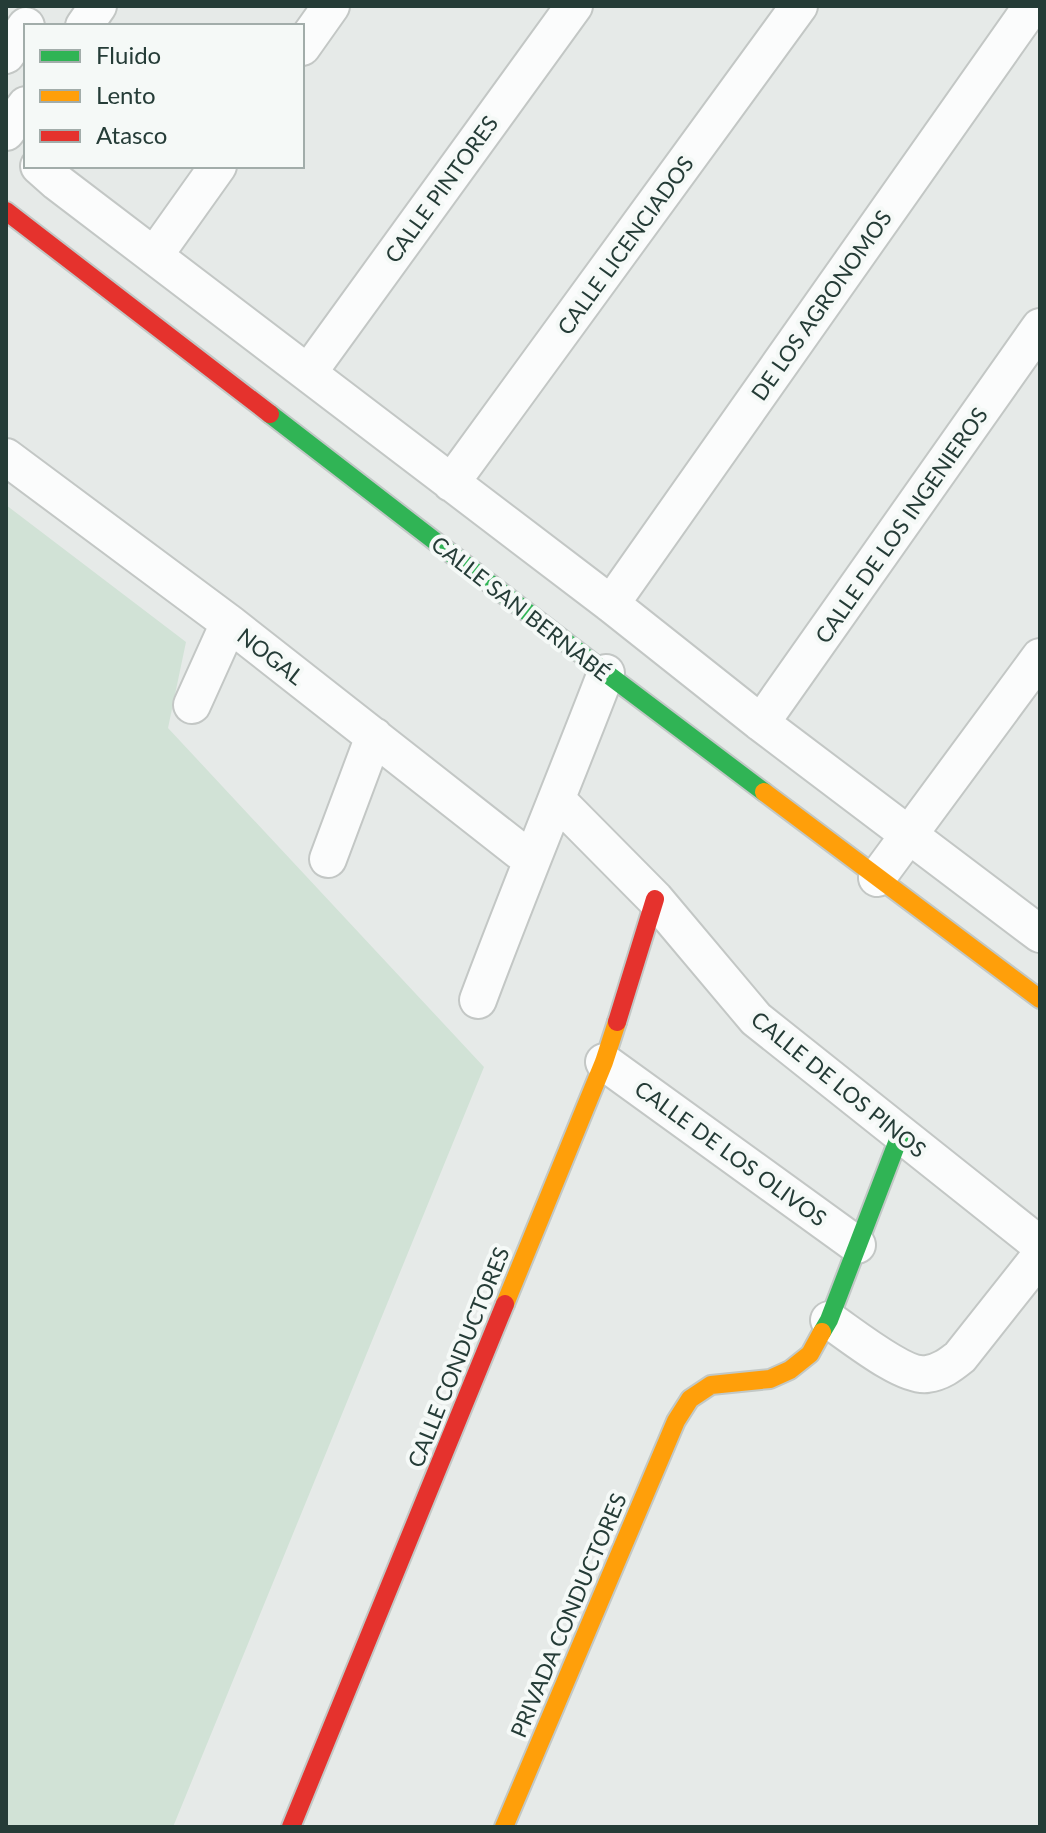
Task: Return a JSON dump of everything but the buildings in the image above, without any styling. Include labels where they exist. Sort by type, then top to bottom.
[{"type":"street","points":[[27,24],[40,6]]},
{"type":"street","points":[[85,24],[98,6]]},
{"type":"street","points":[[304,44],[331,6]]},
{"type":"street","name":"CALLE PINTORES","points":[[308,373],[574,6]]},
{"type":"street","name":"CALLE LICENCIADOS","points":[[451,483],[799,6]]},
{"type":"street","name":"DE LOS AGRONOMOS","points":[[611,604],[1032,6]]},
{"type":"street","points":[[6,55],[24,29]]},
{"type":"street","points":[[24,108],[6,134],[24,152]]},
{"type":"street","points":[[41,168],[1040,934]]},
{"type":"street","points":[[154,256],[217,168]]},
{"type":"street","name":"CALLE SAN BERNABÉ","points":[[6,211],[606,673],[877,878],[1037,991]]},
{"type":"street","name":"CALLE DE LOS INGENIEROS","points":[[761,723],[1040,327]]},
{"type":"street","name":"NOGAL","points":[[6,457],[229,623],[531,860]]},
{"type":"street","points":[[192,705],[229,623]]},
{"type":"street","points":[[877,878],[1040,657]]},
{"type":"street","points":[[478,1000],[606,673]]},
{"type":"street","points":[[328,859],[374,736]]},
{"type":"street","name":"CALLE DE LOS PINOS","points":[[557,800],[655,899],[756,1019],[1040,1245]]},
{"type":"street","name":"CALLE CONDUCTORES","points":[[291,1827],[604,1062],[655,899]]},
{"type":"street","name":"CALLE DE LOS OLIVOS","points":[[604,1062],[857,1245]]},
{"type":"street","name":"PRIVADA CONDUCTORES","points":[[504,1827],[676,1421],[690,1399],[711,1385],[770,1379],[790,1370],[810,1354],[829,1320],[900,1135]]},
{"type":"street","points":[[829,1320],[906,1371],[924,1375],[944,1369],[960,1357],[1040,1256]]},
{"type":"green space","points":[[6,505],[186,642],[168,728],[484,1067],[173,1827],[6,1827]]},
{"type":"traffic: fast","points":[[270,414],[764,792]]},
{"type":"traffic: fast","points":[[822,1332],[900,1135]]},
{"type":"traffic: slow","points":[[764,792],[1040,999]]},
{"type":"traffic: slow","points":[[505,1304],[604,1062],[617,1022]]},
{"type":"traffic: slow","points":[[504,1827],[676,1421],[690,1399],[711,1385],[770,1379],[790,1370],[810,1354],[822,1332]]},
{"type":"traffic: jam","points":[[6,211],[270,414]]},
{"type":"traffic: jam","points":[[617,1022],[655,899]]},
{"type":"traffic: jam","points":[[291,1827],[505,1304]]}]
